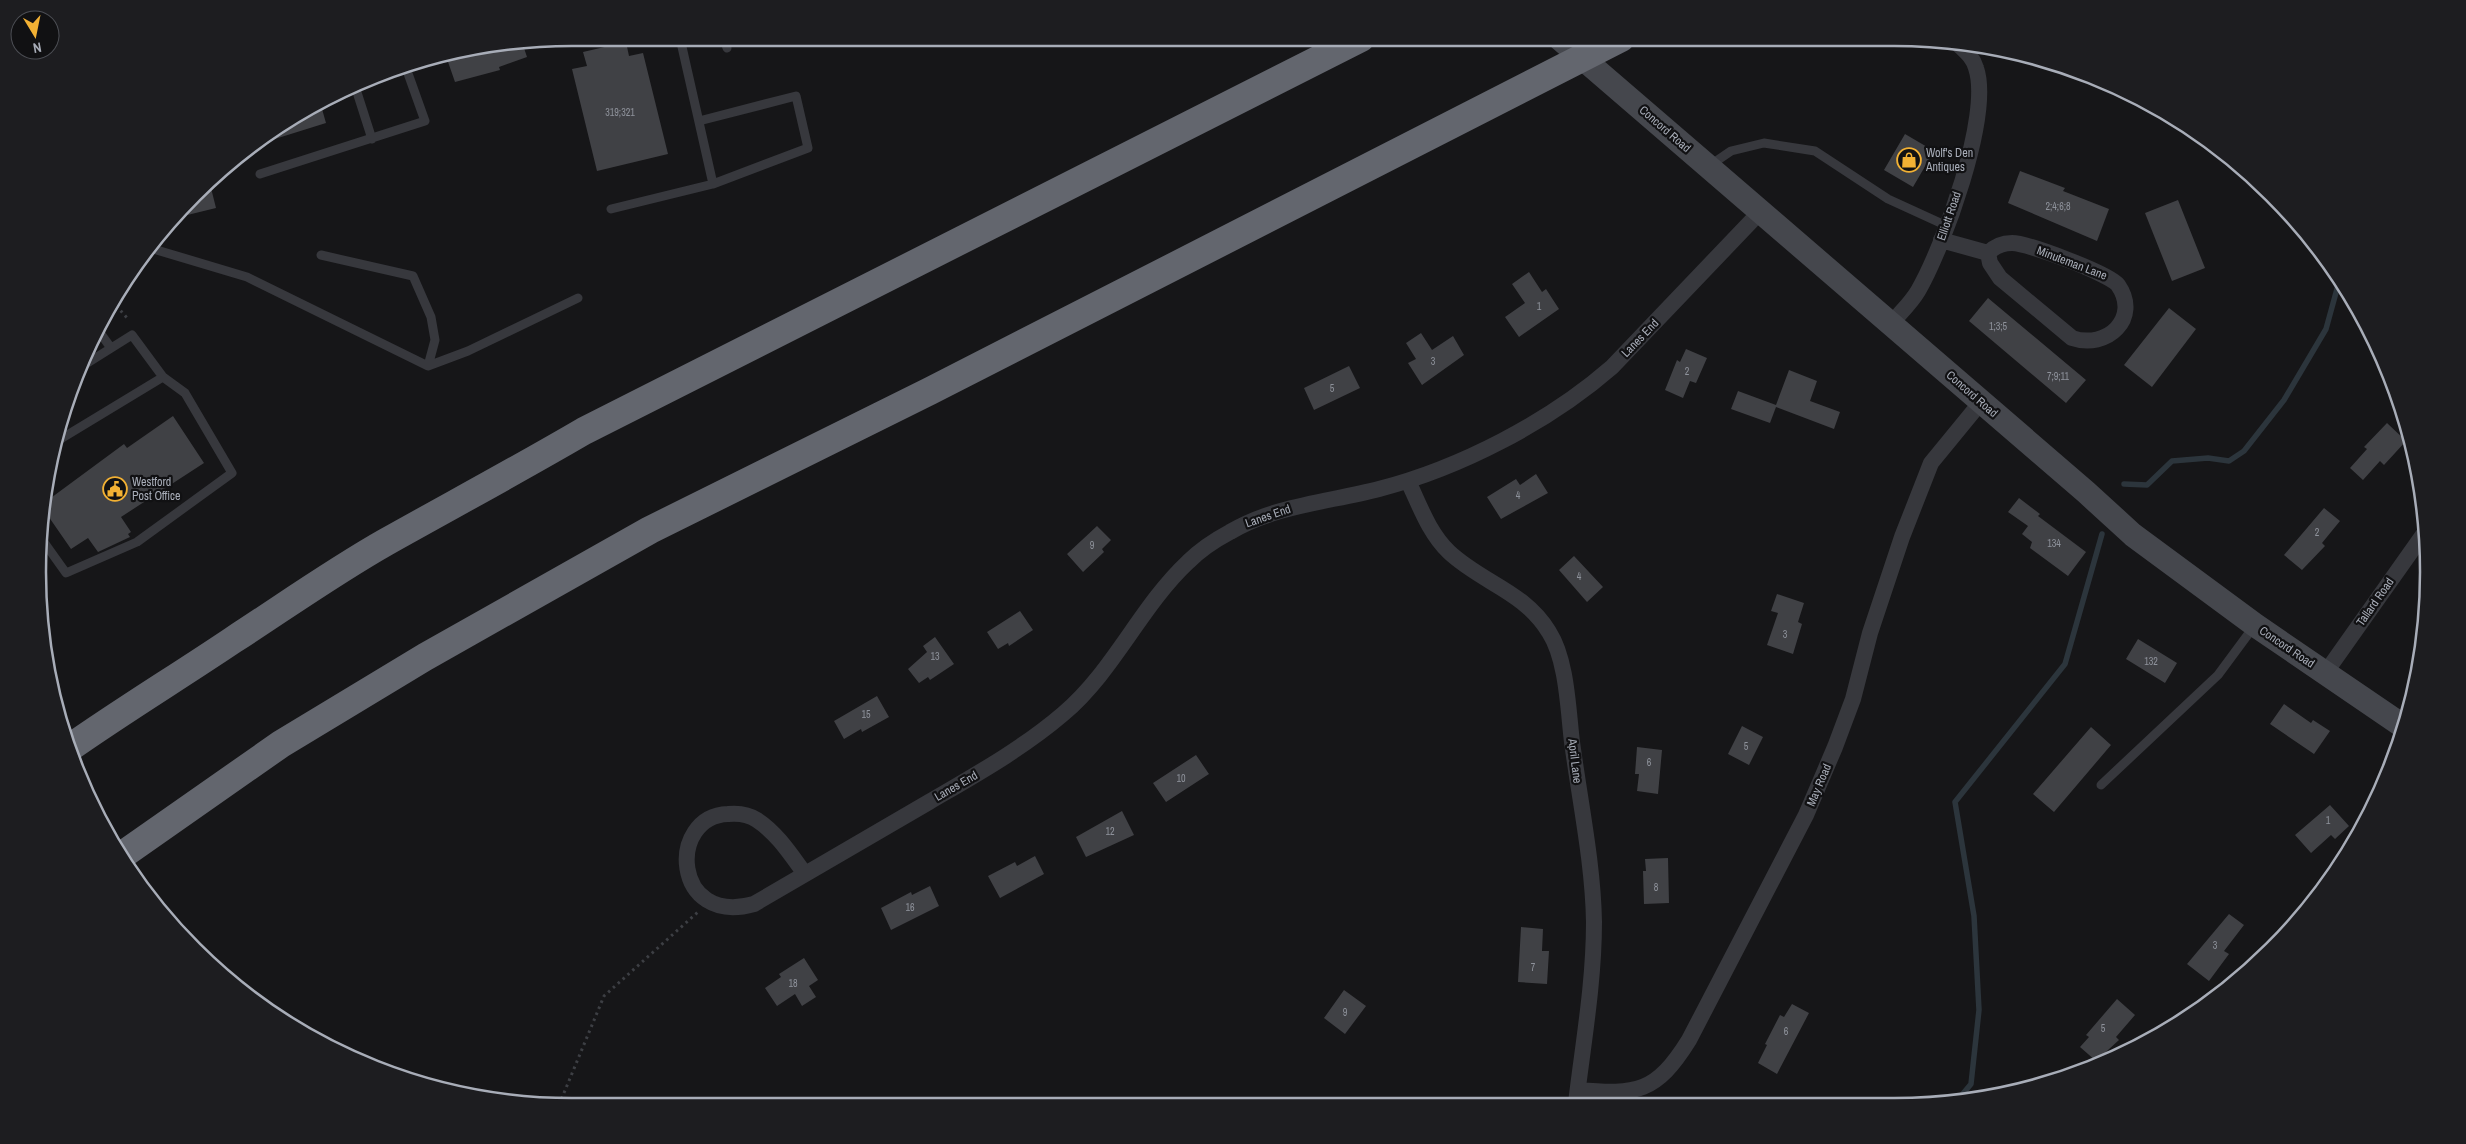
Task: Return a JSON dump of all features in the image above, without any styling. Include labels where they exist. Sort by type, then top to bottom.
[{"type":"highway","points":[[75,744],[137,700],[233,640],[303,592],[386,542],[485,489],[584,430],[1344,46]]},
{"type":"highway","points":[[127,852],[281,744],[425,657],[650,530],[930,391],[1605,46]]},
{"type":"main road","name":"Concord Road","points":[[1568,46],[2086,492],[2133,535],[2255,625],[2398,722]]},
{"type":"street","name":"Elliott Road","points":[[1891,324],[1917,292],[1944,233],[1973,138],[1979,100],[1976,67],[1972,57],[1966,51]]},
{"type":"street","name":"Lanes End","points":[[710,902],[724,907],[739,908],[754,904],[1017,750],[1063,714],[1098,679],[1170,581],[1188,561],[1209,545],[1253,520],[1276,512],[1408,481],[1437,471],[1506,438],[1591,385],[1631,348],[1761,211]]},
{"type":"street","points":[[1944,233],[1988,253]]},
{"type":"street","name":"Minuteman Lane","points":[[2003,244],[2022,244],[2110,277],[2122,292],[2125,312],[2122,321],[2117,329],[2101,340],[2091,342],[2072,338],[2000,278],[1990,263],[1988,253],[1995,247],[2003,244]]},
{"type":"street","name":"May Road","points":[[1577,1097],[1636,1091],[1662,1076],[1689,1040],[1806,815],[1835,748],[1853,699],[1870,633],[1896,555],[1931,463],[1981,402]]},
{"type":"street","name":"April Lane","points":[[1408,481],[1430,528],[1440,542],[1464,564],[1526,604],[1550,633],[1557,651],[1566,691],[1593,900],[1591,974],[1577,1097]]},
{"type":"street","name":"Tallard Road","points":[[2326,672],[2419,540]]},
{"type":"street","points":[[710,902],[697,892],[689,877],[686,862],[688,846],[696,831],[708,820],[723,814],[739,813],[755,818],[767,827],[805,874]]},
{"type":"lane","points":[[682,46],[713,184]]},
{"type":"lane","points":[[260,174],[425,122],[408,73]]},
{"type":"lane","points":[[357,92],[372,139]]},
{"type":"lane","points":[[611,209],[713,184],[808,148],[796,96],[699,120]]},
{"type":"lane","points":[[1708,166],[1731,151],[1764,143],[1816,151],[1888,199],[1944,233]]},
{"type":"lane","points":[[157,250],[247,277],[428,366],[468,351],[578,298]]},
{"type":"lane","points":[[321,255],[413,276],[431,317],[435,340],[428,366]]},
{"type":"lane","points":[[47,546],[66,573],[136,542],[232,473],[185,393],[163,378],[132,335],[91,360]]},
{"type":"lane","points":[[102,336],[111,348]]},
{"type":"lane","points":[[64,437],[163,378]]},
{"type":"lane","points":[[2101,785],[2218,675],[2255,625]]},
{"type":"path","points":[[118,308],[128,320]]},
{"type":"path","points":[[562,1098],[604,996],[710,902]]},
{"type":"building","points":[[609,46],[627,46],[629,56],[643,53],[668,154],[597,171],[572,69],[587,66],[583,52]]},
{"type":"building","points":[[524,49],[527,57],[499,67],[500,70],[455,82],[448,61],[469,56]]},
{"type":"building","points":[[322,110],[326,123],[274,139]]},
{"type":"building","name":"Wolf's Den Antiques","points":[[1905,134],[1934,151],[1913,187],[1884,170]]},
{"type":"building","points":[[2020,171],[2065,188],[2063,191],[2109,209],[2097,241],[2008,203]]},
{"type":"building","points":[[211,190],[216,208],[186,215]]},
{"type":"building","points":[[2178,200],[2205,268],[2172,281],[2145,213]]},
{"type":"building","points":[[1529,272],[1542,292],[1546,289],[1559,309],[1519,337],[1505,317],[1525,303],[1512,284]]},
{"type":"building","points":[[1988,298],[2086,380],[2066,403],[1969,321]]},
{"type":"building","points":[[2169,308],[2196,329],[2152,387],[2124,365]]},
{"type":"building","points":[[1421,333],[1432,350],[1453,336],[1464,355],[1422,385],[1408,363],[1416,359],[1406,343]]},
{"type":"building","points":[[1686,349],[1707,358],[1696,383],[1690,381],[1683,398],[1665,390],[1677,360],[1680,362]]},
{"type":"building","points":[[1349,366],[1360,388],[1314,410],[1304,388]]},
{"type":"building","points":[[1789,370],[1817,381],[1810,401],[1840,412],[1834,429],[1776,407],[1770,423],[1731,409],[1738,391],[1776,405]]},
{"type":"building","name":"Westford Post Office","points":[[173,416],[204,463],[121,517],[131,532],[128,534],[130,537],[98,552],[88,538],[71,549],[49,518],[52,497],[124,444],[127,448]]},
{"type":"building","points":[[2387,423],[2402,438],[2404,443],[2384,465],[2380,461],[2363,480],[2350,468],[2367,449],[2364,447]]},
{"type":"building","points":[[1536,474],[1548,493],[1501,519],[1487,497],[1516,479],[1520,485]]},
{"type":"building","points":[[2019,498],[2040,514],[2038,516],[2086,552],[2068,576],[2030,548],[2032,542],[2022,534],[2028,526],[2008,512]]},
{"type":"building","points":[[2324,508],[2340,521],[2322,543],[2325,546],[2302,570],[2284,555]]},
{"type":"building","points":[[1097,526],[1111,540],[1102,549],[1104,552],[1083,572],[1067,554]]},
{"type":"building","points":[[1574,556],[1603,587],[1587,602],[1559,570]]},
{"type":"building","points":[[1777,594],[1804,603],[1798,622],[1802,624],[1793,654],[1767,645],[1778,613],[1771,611]]},
{"type":"building","points":[[1020,611],[1033,630],[1009,646],[1008,643],[998,649],[987,632]]},
{"type":"building","points":[[935,637],[954,664],[930,680],[928,677],[919,683],[908,669],[927,652],[923,646]]},
{"type":"building","points":[[2138,639],[2177,663],[2165,683],[2126,659]]},
{"type":"building","points":[[877,696],[889,717],[862,732],[861,729],[844,739],[834,721]]},
{"type":"building","points":[[2284,704],[2311,723],[2313,720],[2330,731],[2314,754],[2270,724]]},
{"type":"building","points":[[1742,726],[1763,737],[1749,765],[1728,754]]},
{"type":"building","points":[[2091,727],[2111,745],[2054,812],[2033,794]]},
{"type":"building","points":[[1637,747],[1662,750],[1658,794],[1637,791],[1639,774],[1635,774]]},
{"type":"building","points":[[1196,755],[1209,774],[1166,802],[1153,783]]},
{"type":"building","points":[[2330,805],[2349,826],[2335,839],[2331,835],[2311,853],[2295,835]]},
{"type":"building","points":[[1122,811],[1134,835],[1086,857],[1076,837]]},
{"type":"building","points":[[1035,856],[1044,874],[1000,898],[988,876],[1015,862],[1017,866]]},
{"type":"building","points":[[1668,858],[1669,903],[1644,904],[1643,871],[1646,871],[1645,859]]},
{"type":"building","points":[[930,886],[939,906],[891,930],[881,908],[911,892],[912,895]]},
{"type":"building","points":[[2229,914],[2244,925],[2224,951],[2229,954],[2209,981],[2187,964]]},
{"type":"building","points":[[1521,927],[1543,929],[1542,951],[1549,951],[1547,984],[1518,982]]},
{"type":"building","points":[[804,958],[818,980],[809,986],[816,997],[802,1006],[795,994],[777,1006],[765,988],[781,977],[779,974]]},
{"type":"building","points":[[1344,990],[1366,1006],[1345,1034],[1324,1018]]},
{"type":"building","points":[[2117,999],[2135,1015],[2116,1037],[2119,1040],[2103,1054],[2093,1059],[2080,1047],[2089,1037],[2086,1035]]},
{"type":"building","points":[[1792,1004],[1809,1013],[1777,1074],[1758,1063],[1767,1045],[1765,1044],[1780,1015],[1784,1017]]},
{"type":"waterway","points":[[2124,484],[2147,485],[2172,461],[2208,458],[2229,461],[2244,451],[2284,400],[2326,329],[2337,289]]},
{"type":"waterway","points":[[1964,1093],[1971,1084],[1979,1010],[1974,916],[1955,802],[2065,664],[2102,534]]},
{"type":"place","name":"Wolf's Den Antiques","points":[[1909,160]]},
{"type":"place","name":"Westford Post Office","points":[[115,489]]}]
